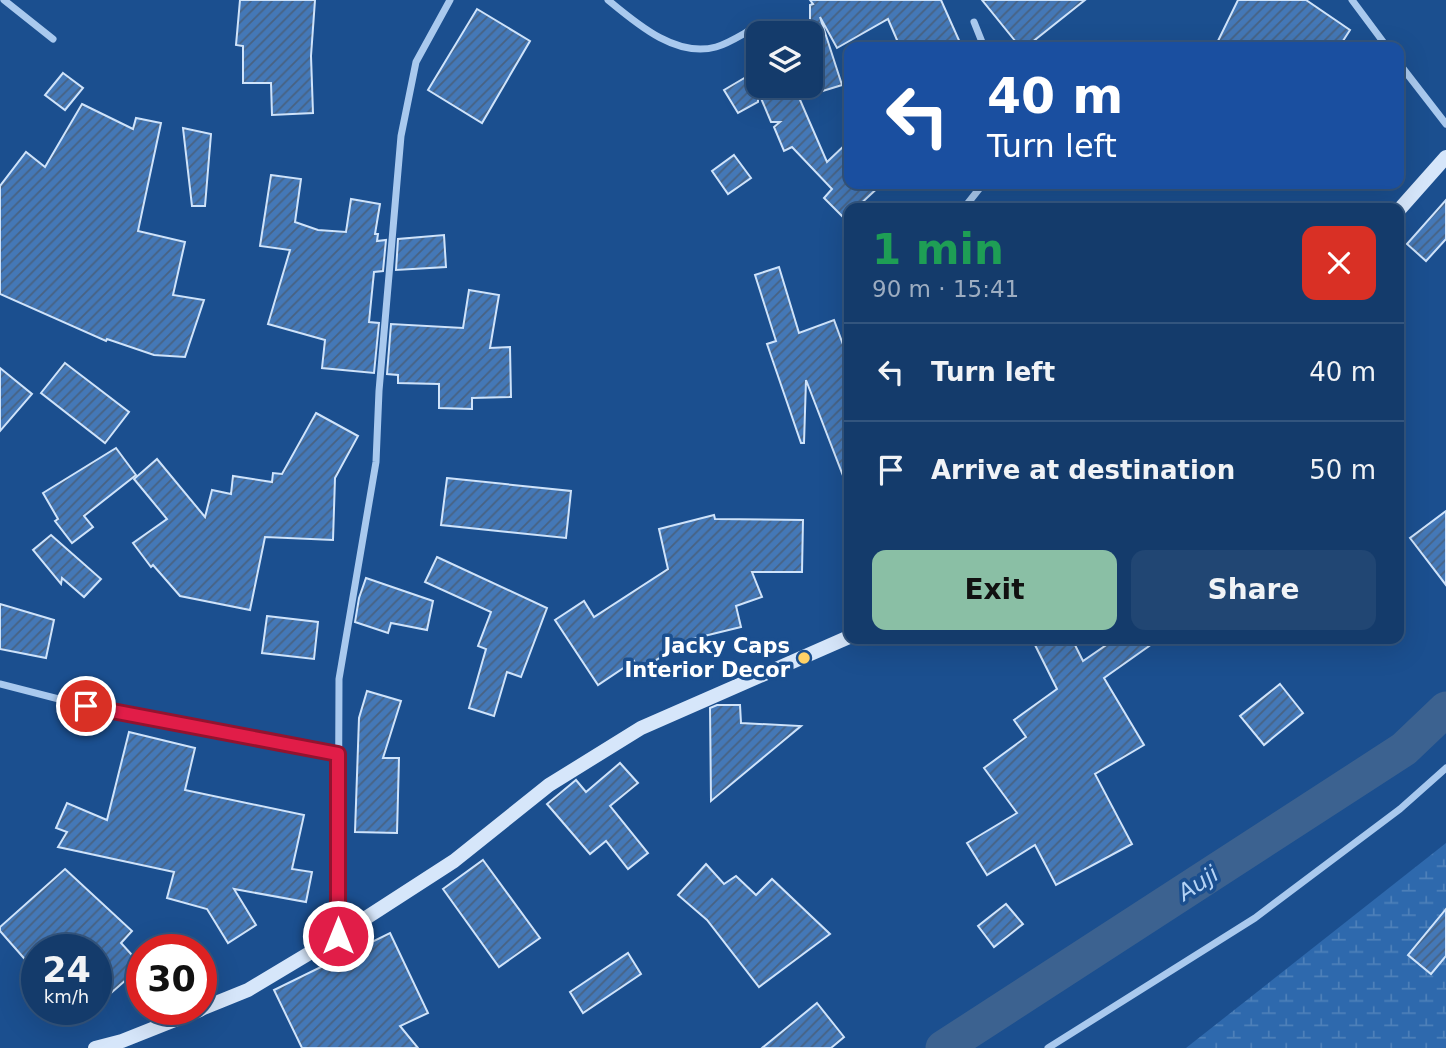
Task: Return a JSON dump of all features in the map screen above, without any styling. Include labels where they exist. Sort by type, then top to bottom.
[{"type":"street","points":[[4,0],[53,39]]},
{"type":"street","points":[[338,936],[339,679],[376,462],[379,391],[401,136],[416,62],[450,0]]},
{"type":"street","points":[[608,0],[631,20],[672,44],[693,49],[717,47],[746,32]]},
{"type":"street","points":[[1352,0],[1383,42]]},
{"type":"street","points":[[974,23],[982,42]]},
{"type":"street","points":[[1404,70],[1446,124]]},
{"type":"street","points":[[1404,204],[1446,157]]},
{"type":"street","points":[[968,203],[979,189]]},
{"type":"street","points":[[217,1002],[248,990],[454,862],[549,785],[640,728],[844,639]]},
{"type":"street","points":[[0,684],[86,706],[338,754]]},
{"type":"street","points":[[1048,1048],[1255,918],[1400,809],[1446,768]]},
{"type":"street","points":[[95,1048],[122,1041],[161,1025]]},
{"type":"green space","points":[[1446,843],[1446,1048],[1186,1048]]},
{"type":"building","points":[[240,0],[315,0],[311,56],[313,113],[272,115],[271,83],[243,83],[243,46],[236,45]]},
{"type":"building","points":[[810,0],[941,0],[960,42],[898,42],[888,19],[837,48],[820,17],[821,21],[810,21],[810,5],[813,4]]},
{"type":"building","points":[[982,0],[1085,0],[1032,42],[1016,42]]},
{"type":"building","points":[[1238,0],[1306,0],[1350,30],[1342,42],[1217,42]]},
{"type":"building","points":[[477,9],[530,41],[482,123],[428,90]]},
{"type":"building","points":[[823,26],[842,85],[823,91]]},
{"type":"building","points":[[63,73],[83,88],[65,110],[45,95]]},
{"type":"building","points":[[746,77],[746,98],[758,98],[758,102],[738,113],[724,90]]},
{"type":"building","points":[[761,98],[799,98],[827,162],[844,146],[844,189],[877,189],[861,203],[844,203],[844,218],[824,198],[832,189],[792,147],[784,151],[774,127],[780,122],[771,122]]},
{"type":"building","points":[[82,104],[133,129],[136,118],[161,123],[138,231],[185,242],[173,295],[204,300],[185,357],[154,355],[107,339],[106,341],[0,294],[0,186],[26,152],[45,167]]},
{"type":"building","points":[[183,128],[211,134],[205,206],[192,206]]},
{"type":"building","points":[[734,155],[751,178],[728,194],[712,171]]},
{"type":"building","points":[[271,175],[301,179],[295,222],[318,230],[346,232],[351,199],[380,204],[375,234],[378,234],[377,241],[386,240],[383,271],[374,272],[369,322],[379,323],[374,373],[322,368],[325,340],[268,324],[290,250],[260,246]]},
{"type":"building","points":[[1446,200],[1446,239],[1426,261],[1407,244]]},
{"type":"building","points":[[444,235],[446,267],[396,270],[398,239]]},
{"type":"building","points":[[779,267],[799,333],[834,320],[844,347],[844,478],[806,380],[804,443],[801,443],[767,344],[776,341],[755,275]]},
{"type":"building","points":[[469,290],[499,295],[490,348],[510,347],[511,397],[472,398],[472,409],[439,408],[439,384],[398,383],[398,375],[387,374],[391,324],[463,328]]},
{"type":"building","points":[[65,363],[129,412],[105,443],[41,393]]},
{"type":"building","points":[[0,368],[32,394],[0,431]]},
{"type":"building","points":[[316,413],[358,436],[335,478],[333,540],[265,537],[250,610],[180,596],[153,565],[151,567],[133,543],[167,519],[134,479],[157,459],[205,517],[212,490],[231,494],[233,476],[272,482],[273,473],[282,474]]},
{"type":"building","points":[[116,448],[136,475],[84,516],[93,527],[72,543],[55,521],[58,519],[43,493]]},
{"type":"building","points":[[447,478],[571,491],[566,538],[441,525]]},
{"type":"building","points":[[1446,511],[1446,585],[1410,538]]},
{"type":"building","points":[[714,515],[715,519],[803,520],[802,572],[752,572],[762,597],[736,606],[741,627],[692,639],[639,670],[634,661],[598,685],[555,620],[584,601],[594,617],[668,569],[659,529]]},
{"type":"building","points":[[51,535],[101,579],[84,597],[62,578],[61,584],[33,550]]},
{"type":"building","points":[[437,557],[547,608],[521,677],[507,672],[494,716],[469,708],[486,649],[478,646],[491,612],[425,582]]},
{"type":"building","points":[[366,578],[433,601],[427,630],[391,623],[388,633],[355,622]]},
{"type":"building","points":[[0,604],[54,620],[46,658],[0,649]]},
{"type":"building","points":[[267,616],[318,622],[314,659],[262,653]]},
{"type":"building","points":[[1034,644],[1074,644],[1083,661],[1108,644],[1152,644],[1104,678],[1144,745],[1095,774],[1132,844],[1056,885],[1035,845],[987,875],[967,843],[1017,813],[984,768],[1026,737],[1014,720],[1057,689]]},
{"type":"building","points":[[1280,684],[1303,713],[1264,745],[1240,716]]},
{"type":"building","points":[[367,691],[401,701],[383,758],[399,758],[397,833],[355,832],[359,718]]},
{"type":"building","points":[[717,705],[740,705],[741,723],[801,726],[711,801],[710,708]]},
{"type":"building","points":[[129,732],[195,748],[185,790],[304,815],[292,869],[312,872],[306,902],[234,889],[256,925],[228,943],[207,909],[167,898],[174,872],[58,847],[67,832],[56,828],[67,803],[107,820]]},
{"type":"building","points":[[620,763],[638,783],[610,806],[648,853],[628,869],[606,841],[590,854],[547,804],[576,780],[586,792]]},
{"type":"building","points":[[483,860],[540,938],[499,967],[443,889]]},
{"type":"building","points":[[706,864],[724,884],[736,876],[756,895],[772,879],[830,934],[759,987],[707,920],[678,895]]},
{"type":"building","points":[[65,869],[132,931],[126,934],[121,943],[126,948],[126,980],[112,992],[112,934],[21,934],[21,955],[0,931],[0,927]]},
{"type":"building","points":[[1006,904],[1023,924],[994,947],[978,926]]},
{"type":"building","points":[[1446,909],[1446,956],[1431,974],[1408,955]]},
{"type":"building","points":[[390,933],[428,1013],[400,1026],[418,1048],[302,1048],[274,990]]},
{"type":"building","points":[[628,953],[641,974],[583,1013],[570,992]]},
{"type":"building","points":[[817,1003],[844,1037],[831,1048],[762,1048]]},
{"type":"waterway","name":"Auji","points":[[943,1048],[1404,749],[1446,709]]},
{"type":"place","name":"Jacky Caps Interior Decor","points":[[804,658]]},
{"type":"route","points":[[86,706],[338,754],[338,936]]}]
